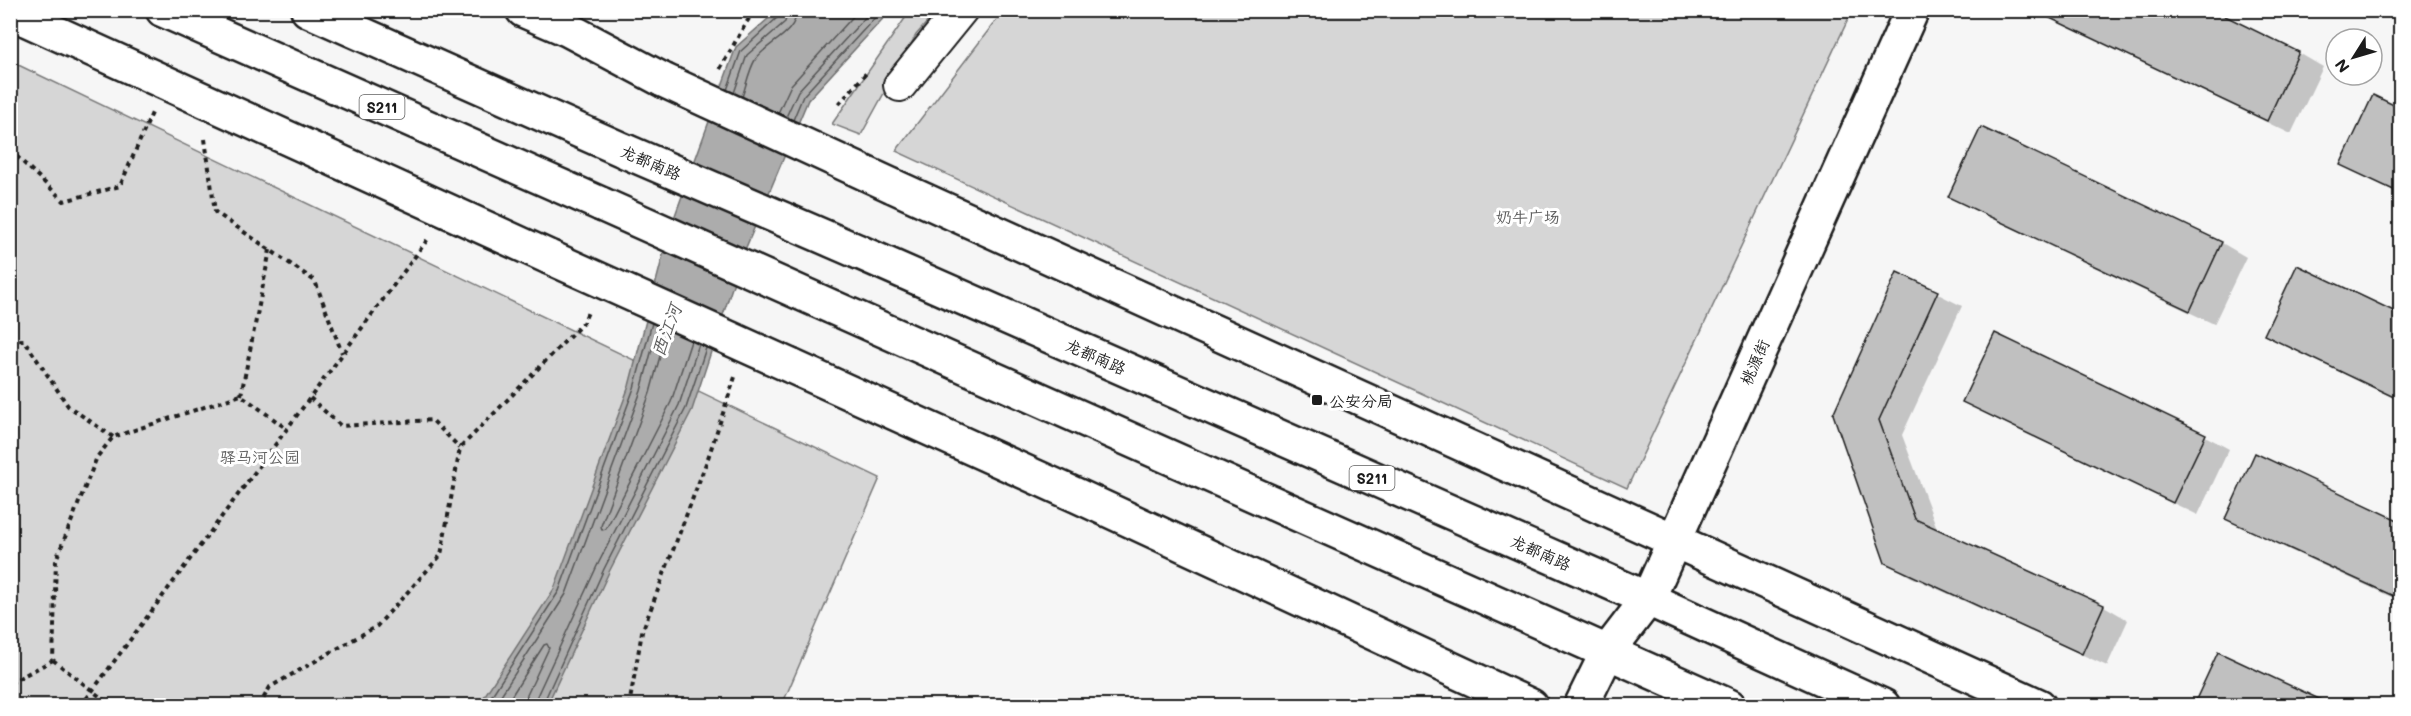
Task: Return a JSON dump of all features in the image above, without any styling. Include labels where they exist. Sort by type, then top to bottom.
[{"type":"street","name":"S211","points":[[163,10],[1729,705]]},
{"type":"street","name":"龙都南路","points":[[308,10],[1648,599],[1883,705]]},
{"type":"street","points":[[523,10],[571,20],[663,80],[2039,705]]},
{"type":"street","points":[[900,86],[961,10]]},
{"type":"street","name":"桃源街","points":[[1581,705],[1608,651],[1648,599],[1912,10]]},
{"type":"street","points":[[10,12],[1110,511],[1531,705]]},
{"type":"path","points":[[717,74],[755,10]]},
{"type":"path","points":[[10,150],[64,201],[120,186],[154,110]]},
{"type":"path","points":[[205,135],[215,212],[315,281],[342,354]]},
{"type":"path","points":[[81,705],[449,211]]},
{"type":"path","points":[[241,395],[270,250]]},
{"type":"path","points":[[259,705],[270,687],[377,626],[441,555],[460,448],[582,323],[594,302]]},
{"type":"path","points":[[10,341],[24,340],[68,406],[113,438]]},
{"type":"path","points":[[629,705],[642,632],[708,458],[737,371]]},
{"type":"path","points":[[241,395],[287,429]]},
{"type":"path","points":[[53,660],[56,560],[97,457],[113,438],[241,395]]},
{"type":"path","points":[[310,398],[340,426],[432,420],[460,448]]},
{"type":"path","points":[[53,660],[112,705]]},
{"type":"path","points":[[10,683],[53,660]]},
{"type":"green space","name":"奶牛广场","points":[[1004,10],[1852,11],[1627,488],[896,151]]},
{"type":"green space","points":[[910,11],[937,11],[916,35],[861,135],[832,124]]},
{"type":"green space","name":"驿马河公园","points":[[10,61],[880,478],[782,705],[11,705]]},
{"type":"water","name":"西江河","points":[[777,11],[890,11],[808,100],[742,257],[692,410],[609,572],[547,705],[478,706],[554,589],[629,386],[669,232],[736,47]]},
{"type":"building","points":[[2033,10],[2213,10],[2299,52],[2267,121]]},
{"type":"building","points":[[2373,95],[2400,108],[2400,193],[2340,165]]},
{"type":"building","points":[[1981,127],[2222,242],[2190,311],[1948,197]]},
{"type":"building","points":[[2297,265],[2400,314],[2400,400],[2264,335]]},
{"type":"building","points":[[1897,272],[1938,291],[1879,420],[1915,519],[2104,605],[2082,654],[1885,563],[1833,414]]},
{"type":"building","points":[[1995,333],[2206,434],[2173,503],[1962,402]]},
{"type":"building","points":[[2255,453],[2400,521],[2400,599],[2225,519]]},
{"type":"building","points":[[2218,652],[2334,706],[2193,706]]},
{"type":"place","name":"公安分局","points":[[1317,400]]}]
